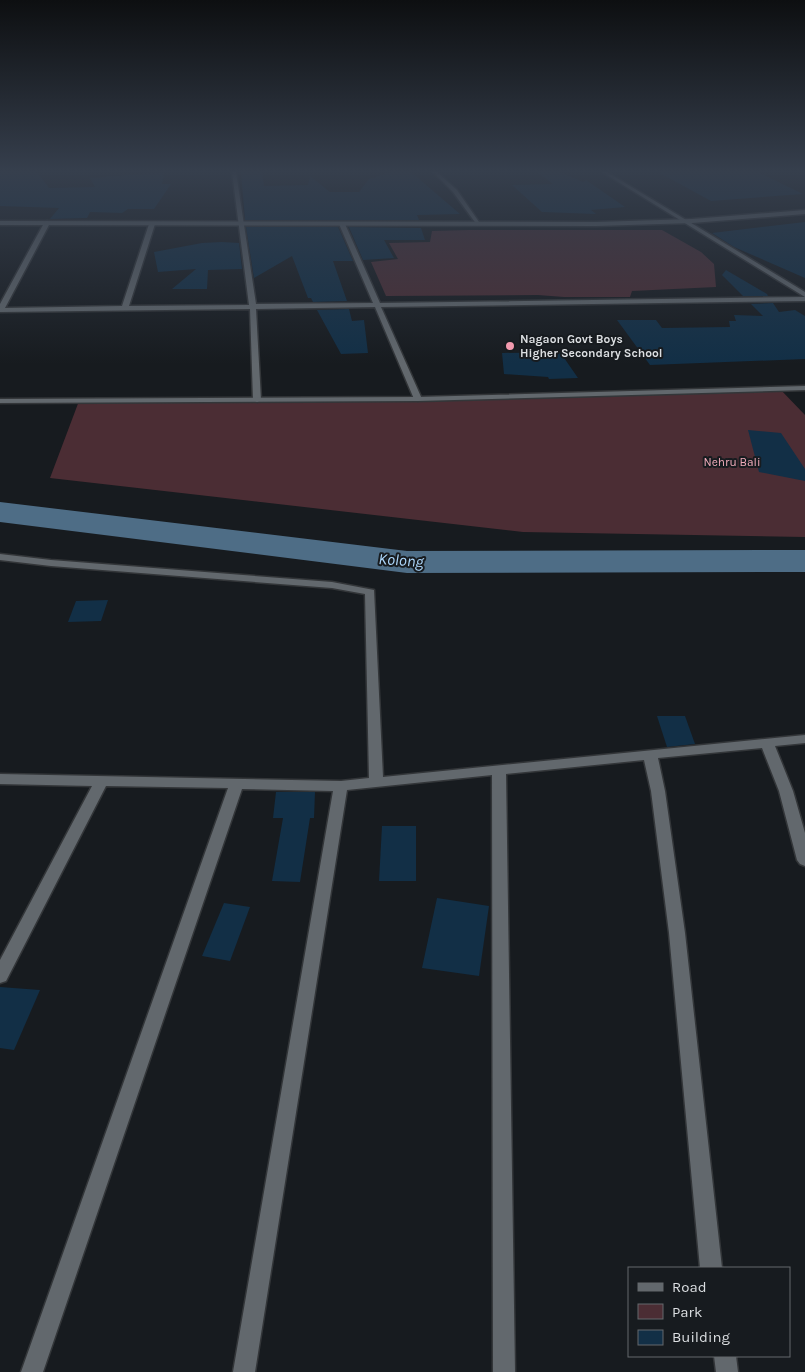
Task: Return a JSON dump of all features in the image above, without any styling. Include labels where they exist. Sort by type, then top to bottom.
[{"type":"street","points":[[39,236],[0,310],[805,297]]},
{"type":"street","points":[[125,309],[148,236]]},
{"type":"street","points":[[242,236],[253,307],[257,400]]},
{"type":"street","points":[[347,236],[418,399]]},
{"type":"street","points":[[706,236],[805,297]]},
{"type":"street","points":[[0,401],[418,399],[805,388]]},
{"type":"street","points":[[0,556],[51,563],[332,585],[370,592],[376,783]]},
{"type":"street","points":[[0,780],[341,786],[805,739]]},
{"type":"street","points":[[767,743],[786,791],[805,860]]},
{"type":"street","points":[[650,755],[658,791],[677,933],[710,1267]]},
{"type":"street","points":[[499,770],[504,1372]]},
{"type":"street","points":[[0,976],[101,782]]},
{"type":"street","points":[[32,1372],[237,784]]},
{"type":"street","points":[[244,1372],[341,786]]},
{"type":"street","points":[[724,1357],[727,1372]]},
{"type":"green space","points":[[431,236],[673,236],[701,252],[714,264],[716,287],[632,291],[630,297],[538,295],[386,296],[371,262],[398,259],[389,243],[430,242]]},
{"type":"green space","name":"Nehru Bali","points":[[779,388],[805,415],[805,537],[523,532],[50,478],[79,401],[418,399]]},
{"type":"building","points":[[247,236],[342,236],[353,261],[333,261],[347,301],[313,302],[311,298],[308,298],[292,256],[254,278]]},
{"type":"building","points":[[353,236],[424,236],[425,240],[384,240],[394,258],[363,260]]},
{"type":"building","points":[[717,236],[805,236],[805,278],[734,247]]},
{"type":"building","points":[[202,243],[239,243],[242,269],[208,270],[207,289],[172,289],[196,269],[158,272],[154,252]]},
{"type":"building","points":[[726,270],[768,296],[743,296],[722,275]]},
{"type":"building","points":[[773,303],[779,312],[795,310],[805,316],[805,359],[650,365],[617,320],[656,320],[662,328],[730,327],[729,321],[736,321],[734,315],[763,316],[751,304]]},
{"type":"building","points":[[349,309],[352,321],[364,320],[368,353],[341,354],[317,310]]},
{"type":"building","points":[[560,352],[578,378],[549,379],[548,377],[504,374],[502,353]]},
{"type":"building","points":[[748,430],[781,433],[805,469],[805,481],[759,472]]},
{"type":"building","points":[[108,600],[101,621],[68,622],[76,601]]},
{"type":"building","points":[[657,716],[685,716],[695,744],[667,747]]},
{"type":"building","points":[[276,792],[315,792],[314,818],[310,818],[300,882],[272,881],[283,818],[273,818]]},
{"type":"building","points":[[382,826],[416,826],[416,881],[379,881]]},
{"type":"building","points":[[437,898],[489,906],[479,976],[422,968]]},
{"type":"building","points":[[224,903],[250,907],[230,961],[202,956]]},
{"type":"building","points":[[0,987],[40,990],[14,1050],[0,1048]]},
{"type":"waterway","name":"Kolong","points":[[0,512],[407,562],[805,561]]},
{"type":"place","name":"Nagaon Govt Boys Higher Secondary School","points":[[510,346]]}]
